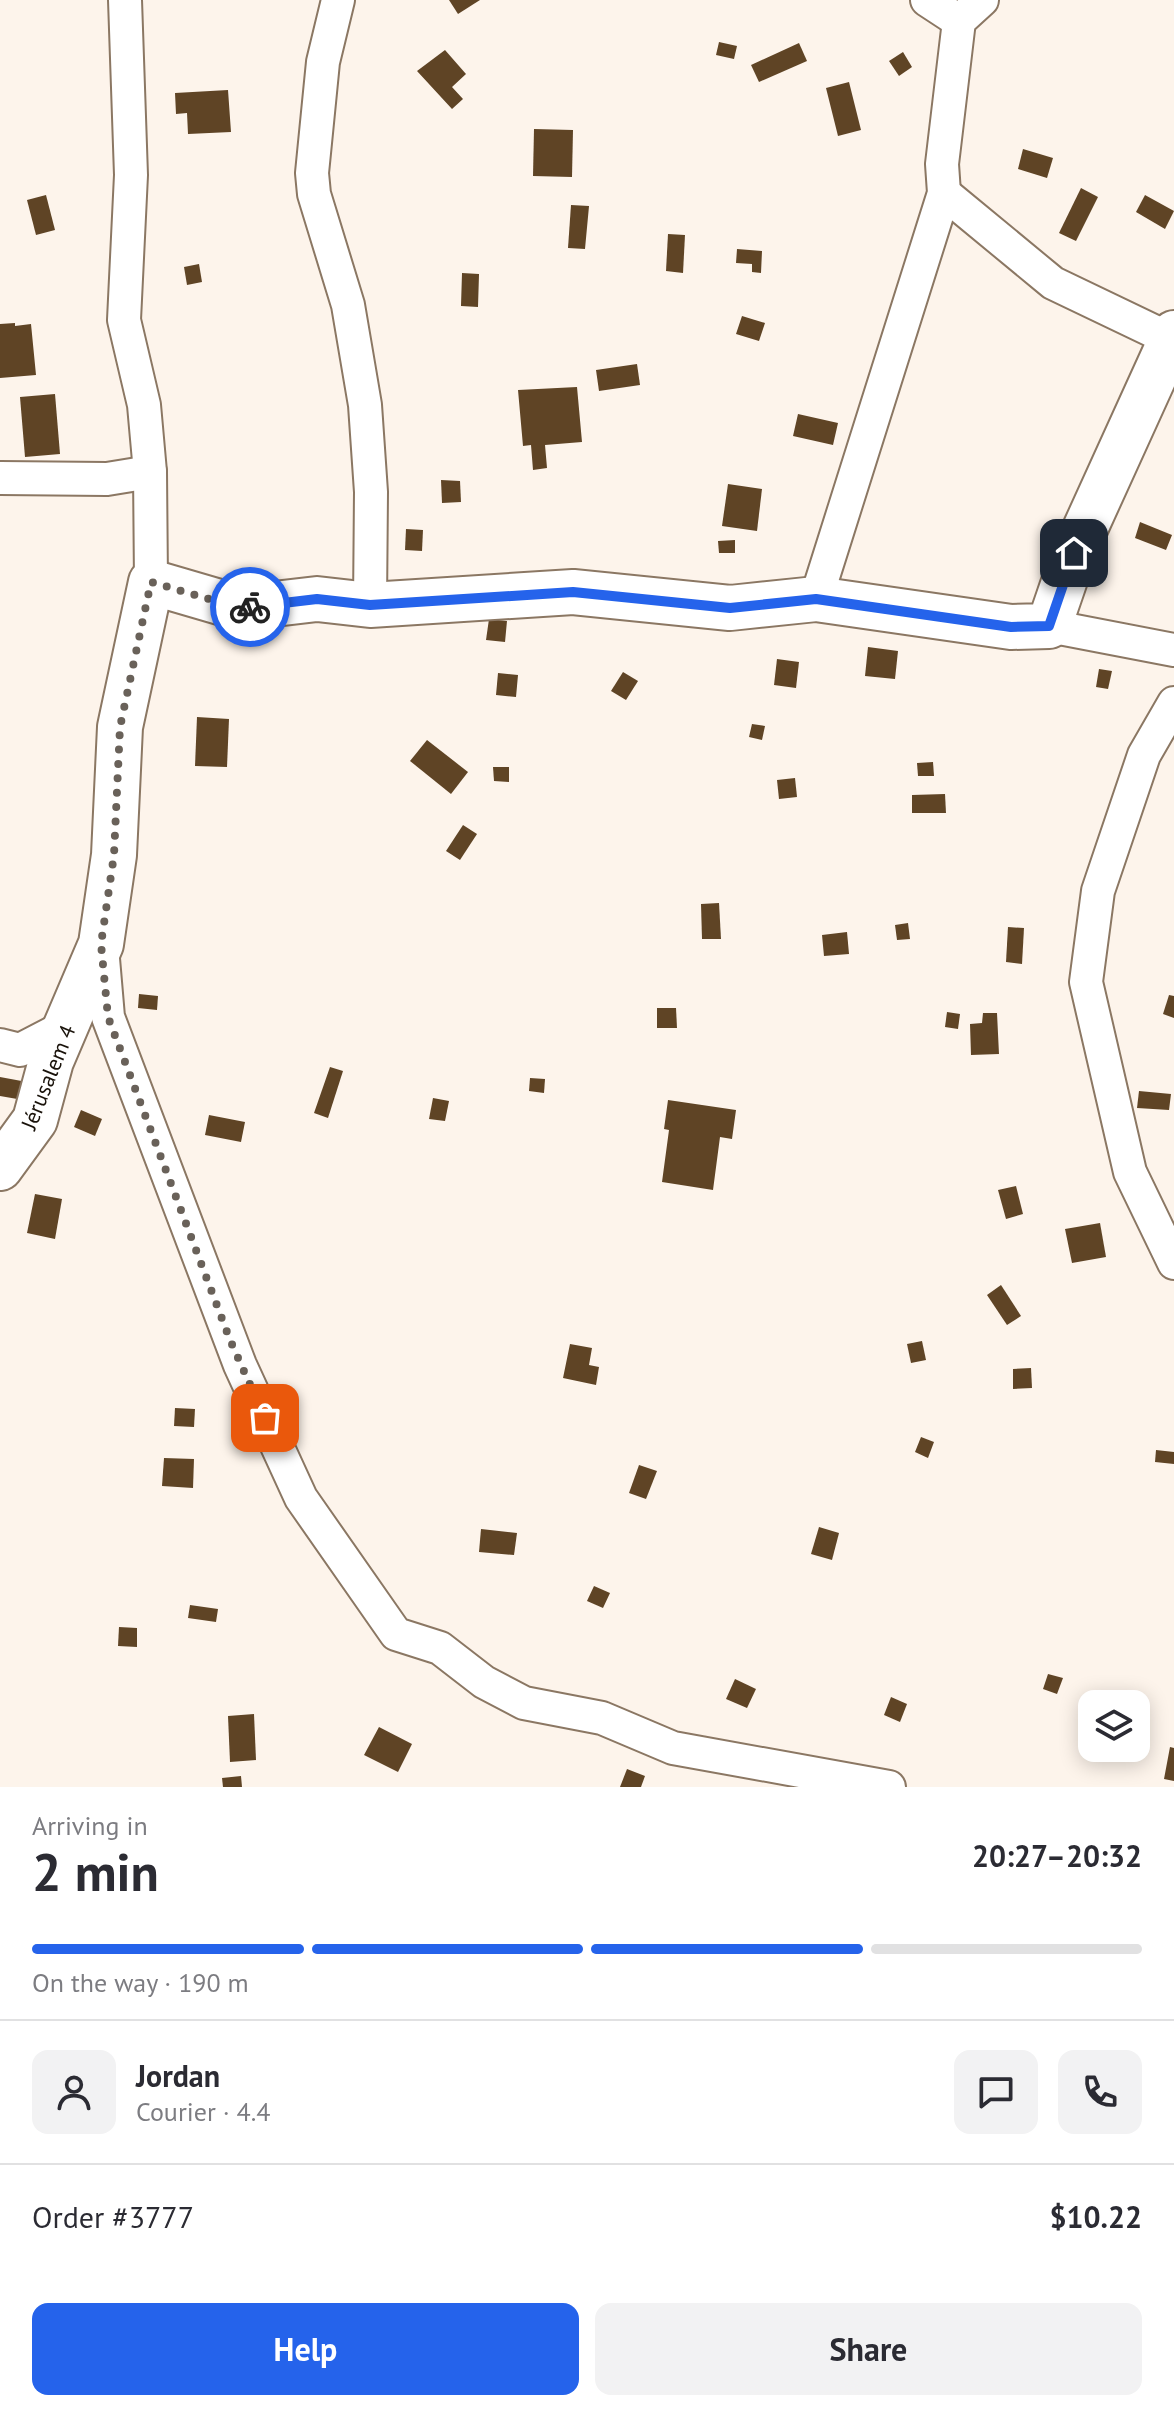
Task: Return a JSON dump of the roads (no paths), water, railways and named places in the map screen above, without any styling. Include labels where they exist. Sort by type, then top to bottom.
[{"type":"street","points":[[125,0],[131,175],[124,320],[144,405],[150,472],[151,582],[240,608],[317,599],[370,605],[573,592],[730,608],[816,599],[1011,627],[1049,626],[1174,650]]},
{"type":"street","points":[[338,0],[323,62],[312,173],[317,208],[348,305],[365,405],[371,492],[370,605]]},
{"type":"street","points":[[816,599],[944,193],[942,164],[970,11],[927,0]]},
{"type":"street","points":[[944,193],[1053,283],[1172,336],[1074,553],[1049,626]]},
{"type":"street","points":[[0,478],[107,479],[150,472]]},
{"type":"street","name":"Jérusalem 4","points":[[0,1168],[35,1120],[51,1061],[70,1024],[101,944],[114,855],[120,727],[151,582]]},
{"type":"street","points":[[1174,703],[1144,755],[1098,891],[1086,982],[1130,1172],[1174,1263]]},
{"type":"street","points":[[101,944],[108,1017],[240,1365],[301,1498],[396,1634],[440,1648],[484,1682],[524,1703],[602,1718],[673,1748],[889,1787]]},
{"type":"street","points":[[0,1045],[20,1050],[70,1024]]}]
